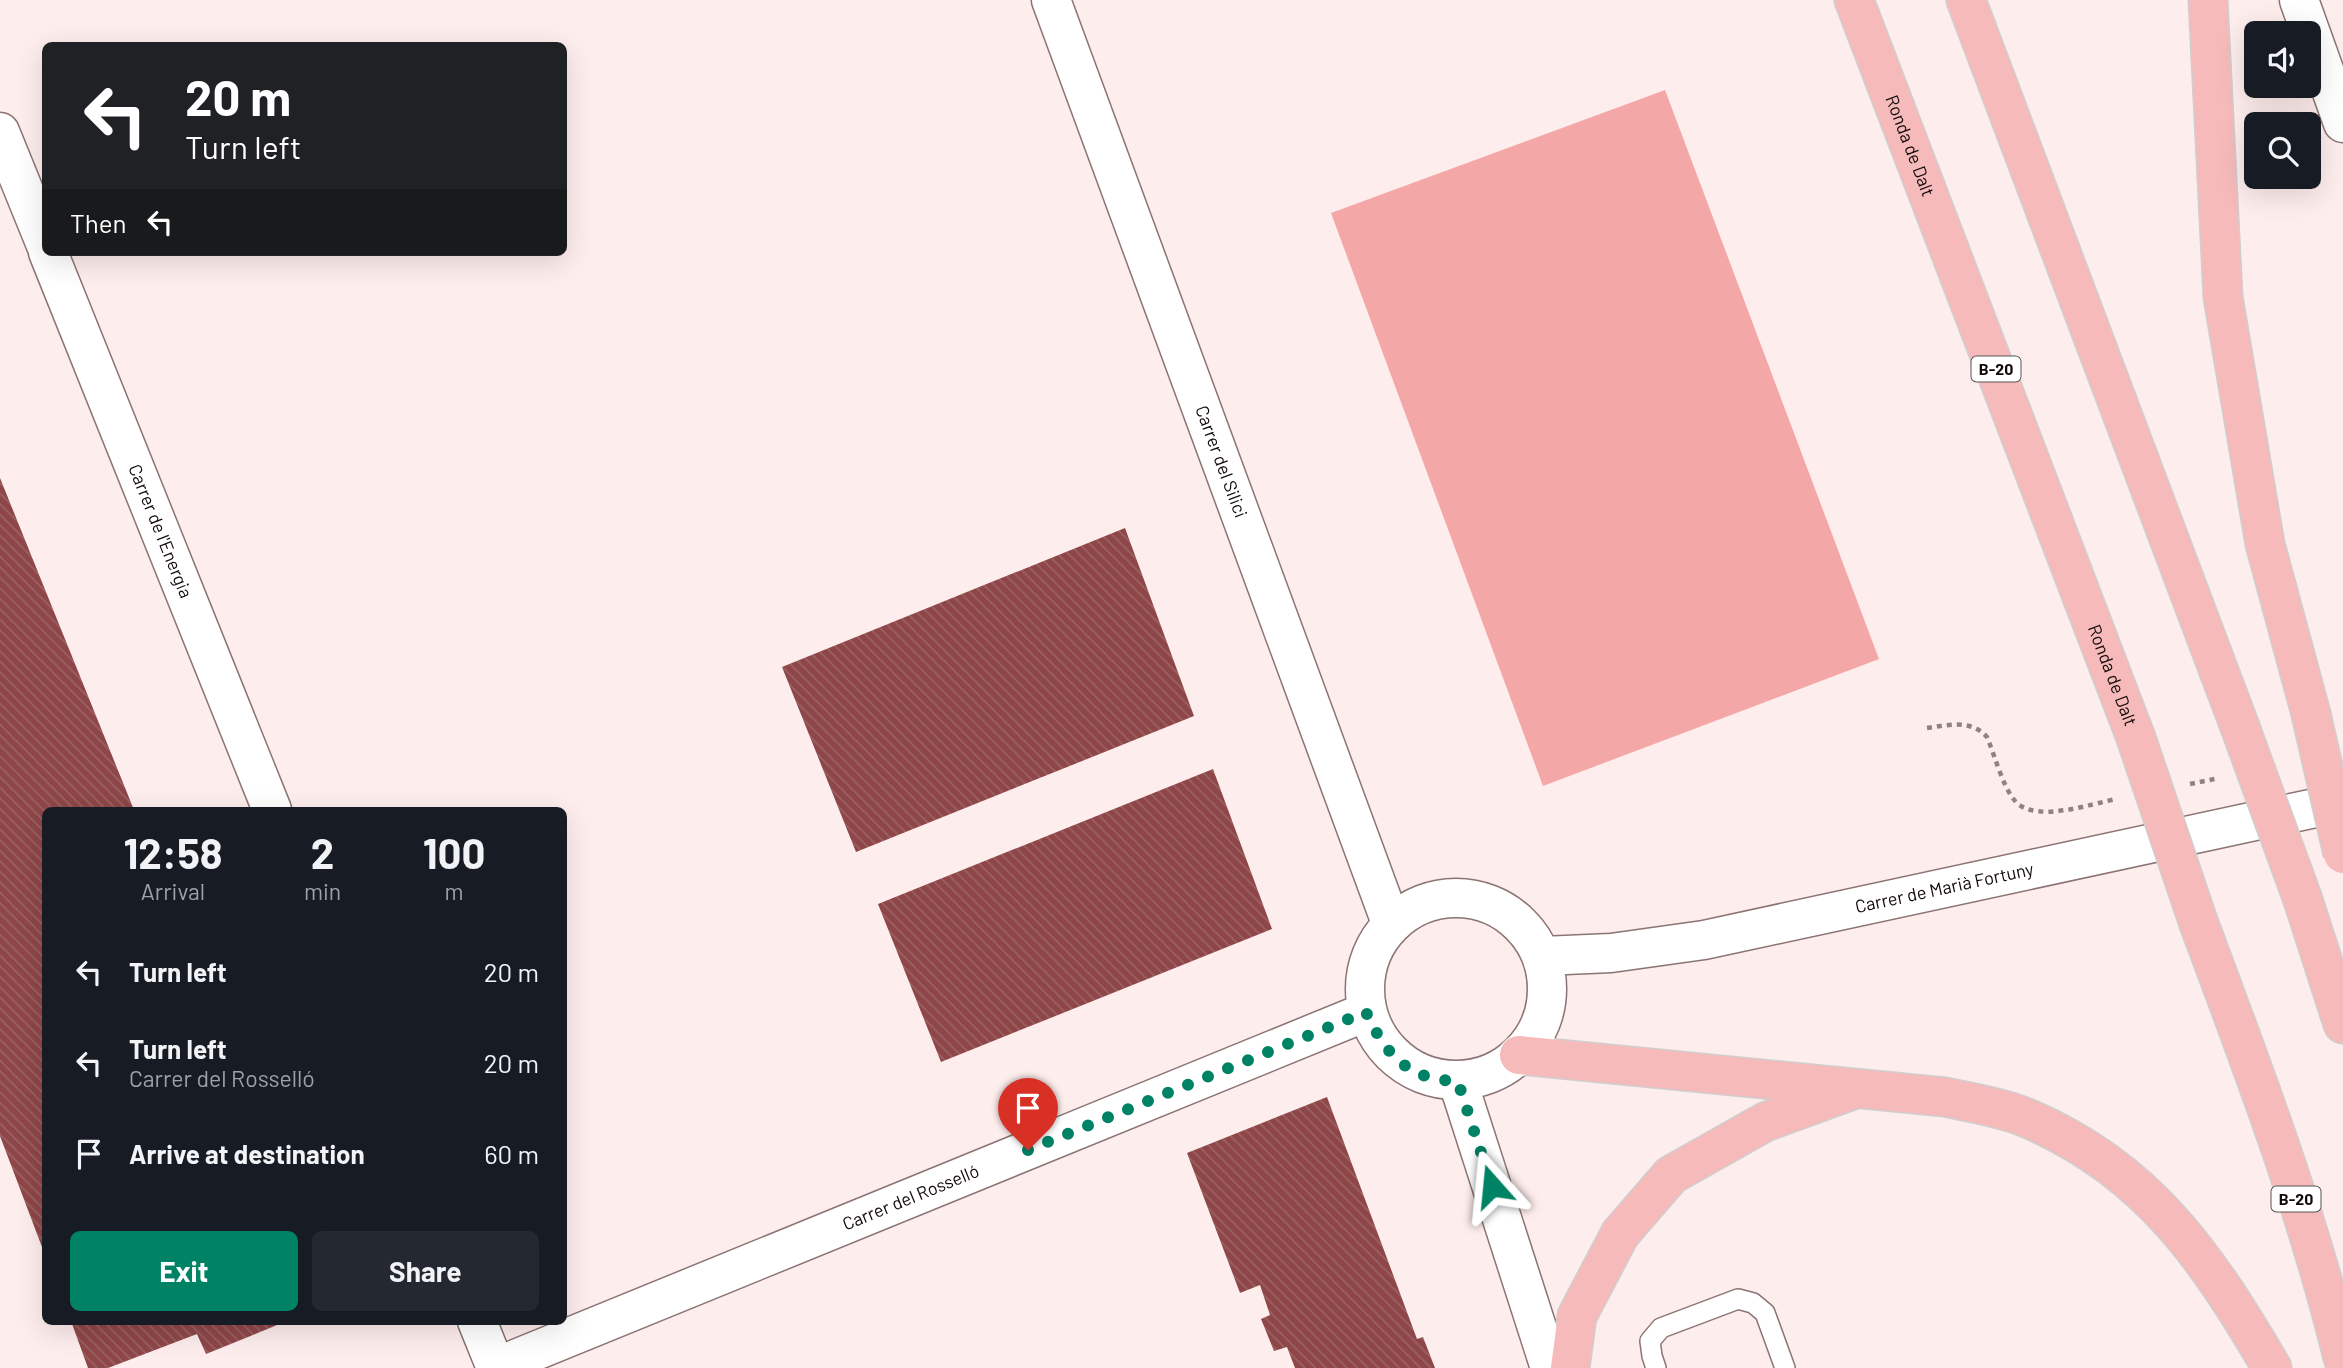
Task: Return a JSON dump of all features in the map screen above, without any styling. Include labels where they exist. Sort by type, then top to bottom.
[{"type":"highway","name":"Ronda de Dalt","points":[[1854,0],[1882,67],[2136,738],[2322,1275],[2343,1358]]},
{"type":"highway","points":[[1966,0],[2240,727],[2303,900],[2343,1024]]},
{"type":"highway","points":[[2208,0],[2223,298],[2265,544],[2311,714],[2343,854]]},
{"type":"highway","points":[[1519,1055],[1945,1097],[2026,1118],[2070,1140],[2110,1165],[2149,1196],[2209,1266],[2235,1304],[2272,1368]]},
{"type":"highway","points":[[1570,1368],[1577,1315],[1620,1234],[1671,1175],[1765,1122],[1859,1087]]},
{"type":"street","name":"Carrer del Silici","points":[[1051,0],[1391,923]]},
{"type":"street","points":[[2299,0],[2343,123]]},
{"type":"street","points":[[0,132],[42,236]]},
{"type":"street","name":"Carrer de l'Energia","points":[[50,256],[271,807]]},
{"type":"street","name":"Carrer de Marià Fortuny","points":[[1544,956],[1611,953],[1704,940],[2343,802]]},
{"type":"street","points":[[1437,899],[1479,900],[1508,913],[1536,943],[1544,956],[1549,989],[1543,1021],[1536,1036],[1519,1055],[1502,1068],[1458,1082],[1425,1076],[1397,1060],[1379,1041],[1366,1012],[1367,964],[1372,949],[1391,923],[1408,910],[1437,899]]},
{"type":"street","name":"Carrer del Rosselló","points":[[496,1367],[1366,1012]]},
{"type":"street","points":[[1458,1082],[1550,1368]]},
{"type":"street","points":[[479,1325],[496,1367]]},
{"type":"lane","points":[[1656,1368],[1650,1341],[1661,1328],[1738,1299],[1753,1303],[1765,1314],[1785,1368]]},
{"type":"shaded area","points":[[1665,90],[1879,659],[1543,786],[1331,213]]},
{"type":"building","points":[[0,478],[133,807],[42,807],[42,1247],[0,1136]]},
{"type":"building","points":[[1125,528],[1194,716],[856,852],[782,667]]},
{"type":"building","points":[[1213,769],[1272,929],[941,1062],[878,904]]},
{"type":"building","points":[[1327,1097],[1417,1339],[1423,1337],[1435,1368],[1295,1368],[1287,1347],[1274,1351],[1261,1319],[1270,1315],[1260,1285],[1240,1293],[1187,1153]]},
{"type":"building","points":[[72,1325],[277,1325],[206,1354],[197,1334],[108,1368],[88,1368]]},
{"type":"route","points":[[1028,1150],[1366,1012],[1379,1041],[1397,1060],[1425,1076],[1458,1082],[1492,1186]]}]
